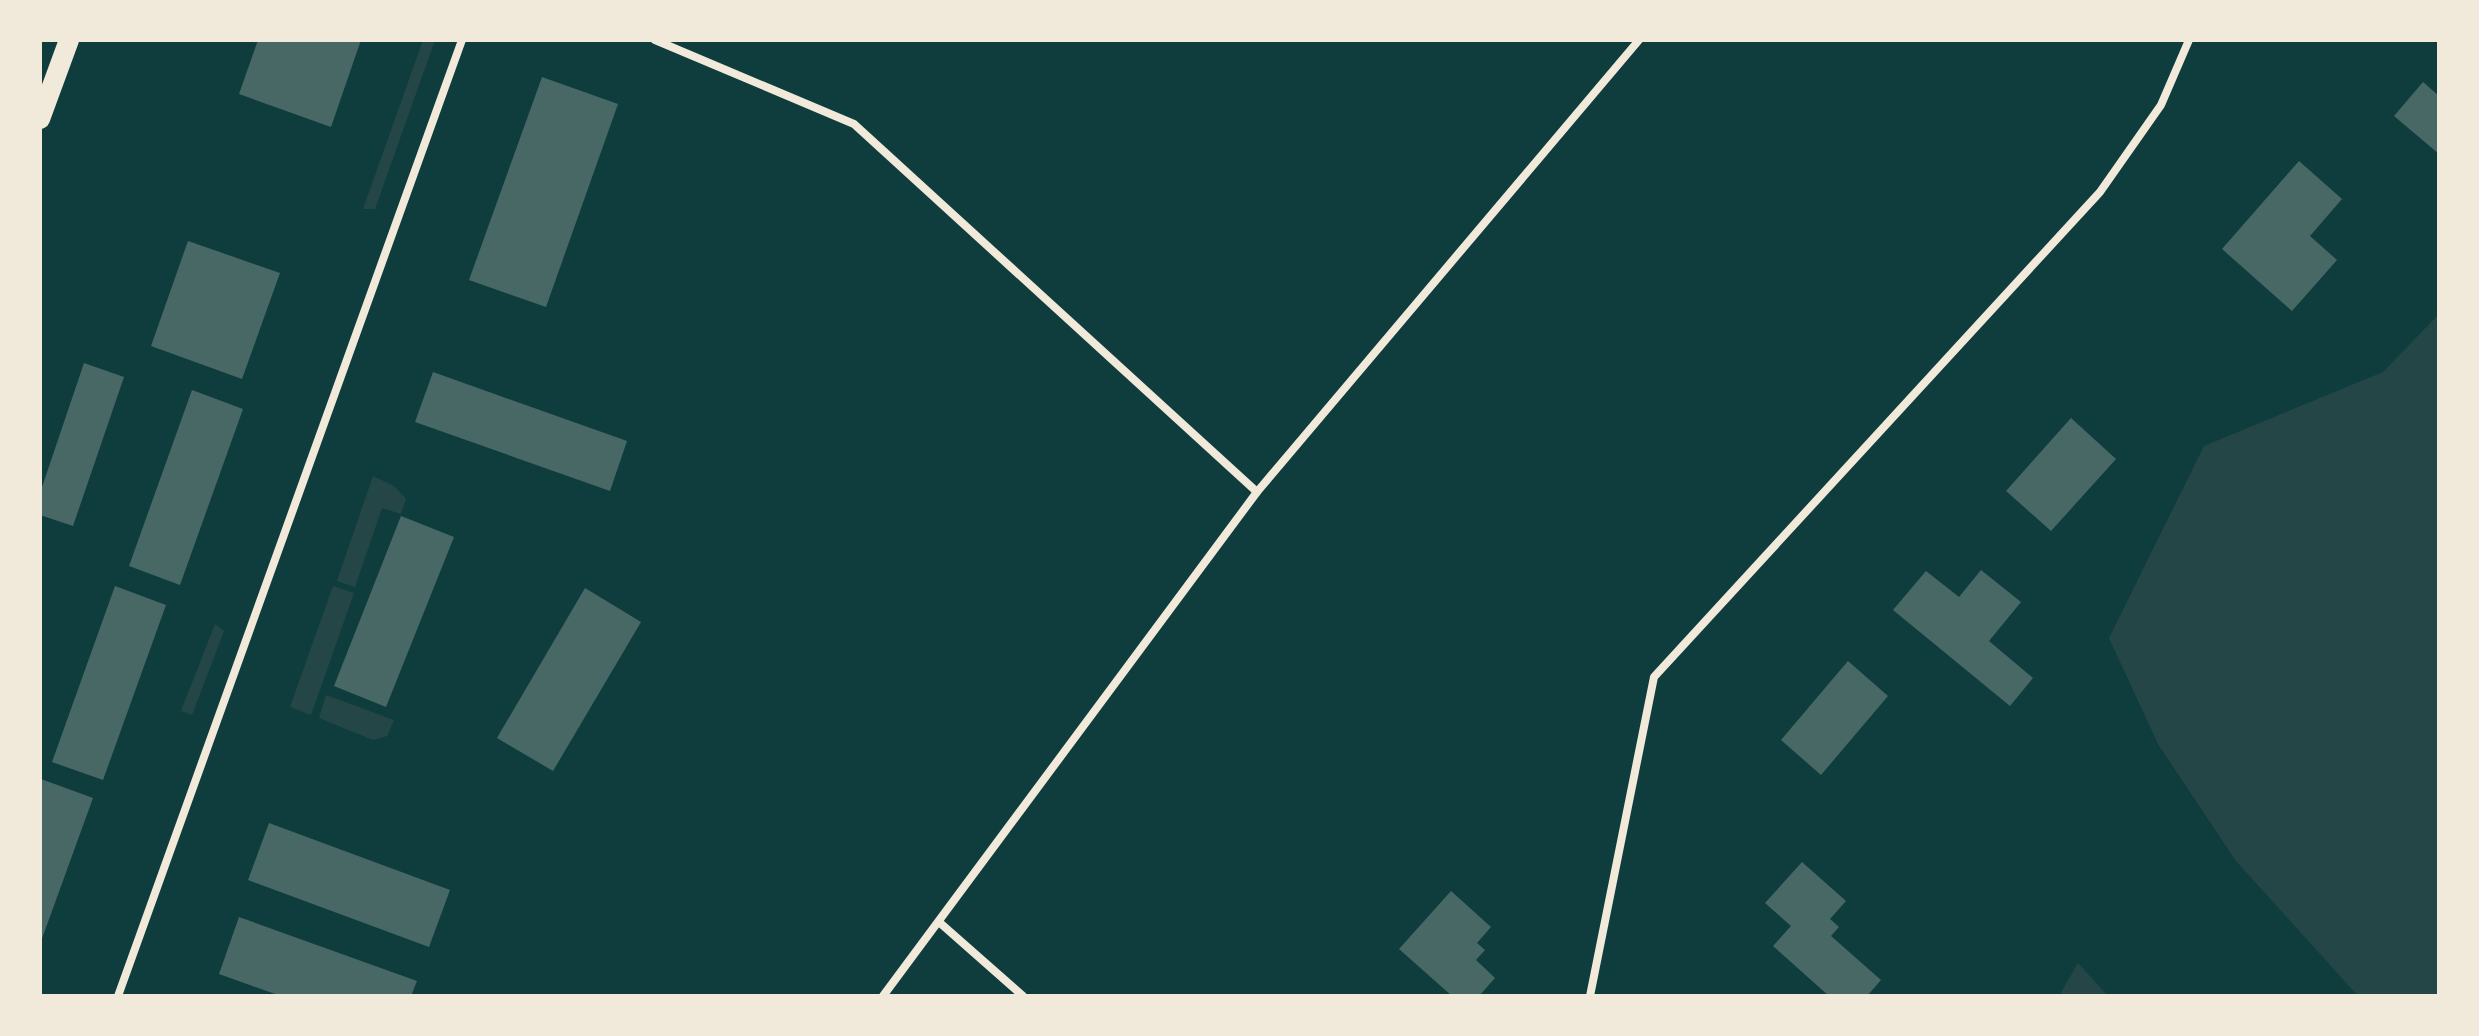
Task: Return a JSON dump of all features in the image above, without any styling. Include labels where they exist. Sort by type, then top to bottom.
[{"type":"main road","points":[[40,119],[69,40]]},
{"type":"street","points":[[118,996],[462,40]]},
{"type":"street","points":[[655,40],[854,124],[1257,492]]},
{"type":"street","points":[[883,996],[1257,492],[1639,40]]},
{"type":"street","points":[[1590,996],[1654,677],[2100,192],[2161,105],[2189,40]]},
{"type":"street","points":[[939,922],[1023,996]]},
{"type":"shaded area","points":[[423,40],[435,40],[375,209],[363,209]]},
{"type":"shaded area","points":[[2439,314],[2439,996],[2358,996],[2236,861],[2158,744],[2109,638],[2204,446],[2383,372]]},
{"type":"shaded area","points":[[373,476],[394,486],[406,499],[401,514],[382,508],[355,587],[337,581]]},
{"type":"shaded area","points":[[333,586],[354,593],[311,715],[290,707]]},
{"type":"shaded area","points":[[215,624],[224,631],[192,715],[181,711]]},
{"type":"shaded area","points":[[326,695],[394,720],[387,736],[373,740],[319,718]]},
{"type":"shaded area","points":[[2078,963],[2108,996],[2059,996]]},
{"type":"building","points":[[258,40],[361,40],[331,127],[239,94]]},
{"type":"building","points":[[542,77],[618,104],[546,307],[469,280]]},
{"type":"building","points":[[2423,82],[2439,96],[2439,154],[2394,116]]},
{"type":"building","points":[[2299,161],[2342,199],[2310,236],[2337,260],[2292,311],[2222,249]]},
{"type":"building","points":[[188,241],[280,273],[242,379],[151,346]]},
{"type":"building","points":[[84,363],[124,377],[73,526],[40,515],[40,493]]},
{"type":"building","points":[[433,372],[627,441],[610,491],[415,422]]},
{"type":"building","points":[[192,390],[243,409],[180,585],[129,566]]},
{"type":"building","points":[[2071,418],[2116,459],[2051,531],[2006,491]]},
{"type":"building","points":[[401,516],[454,537],[386,707],[334,686]]},
{"type":"building","points":[[1981,570],[2021,602],[1989,641],[2033,678],[2010,706],[1893,610],[1926,571],[1959,597]]},
{"type":"building","points":[[115,586],[166,605],[103,780],[52,762]]},
{"type":"building","points":[[585,588],[641,622],[553,771],[497,738]]},
{"type":"building","points":[[1848,661],[1888,696],[1821,775],[1781,740]]},
{"type":"building","points":[[41,779],[93,798],[40,944],[40,782]]},
{"type":"building","points":[[269,823],[450,890],[429,947],[248,880]]},
{"type":"building","points":[[1802,862],[1846,901],[1830,919],[1839,927],[1831,936],[1881,980],[1867,996],[1829,996],[1773,946],[1791,926],[1765,903]]},
{"type":"building","points":[[1451,891],[1491,927],[1477,943],[1485,950],[1476,960],[1495,978],[1479,996],[1452,996],[1399,949]]},
{"type":"building","points":[[239,917],[417,981],[411,996],[281,996],[219,974]]}]
